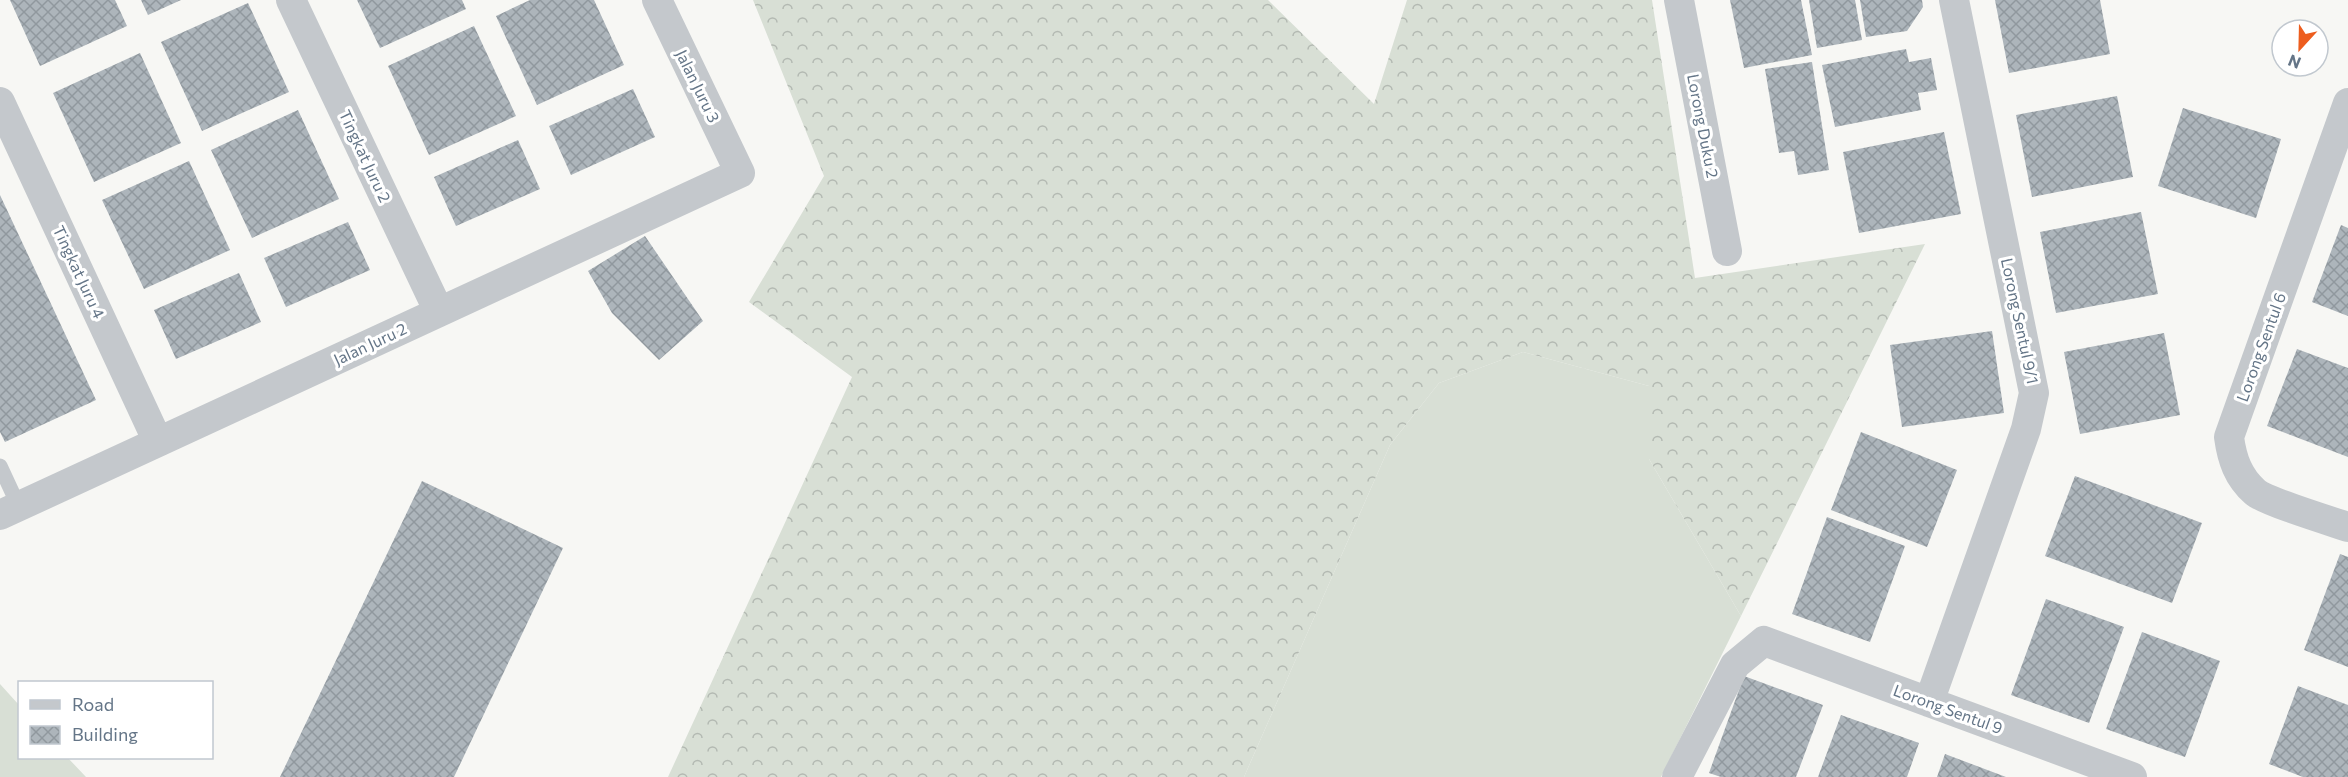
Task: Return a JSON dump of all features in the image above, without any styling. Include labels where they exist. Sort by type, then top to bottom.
[{"type":"street","name":"Tingkat Juru 2","points":[[291,0],[439,312]]},
{"type":"street","name":"Jalan Juru 3","points":[[657,0],[740,173]]},
{"type":"street","name":"Lorong Duku 2","points":[[1679,0],[1727,251]]},
{"type":"street","name":"Lorong Sentul 9/1","points":[[1929,702],[2026,429],[2034,393],[1954,0]]},
{"type":"street","name":"Tingkat Juru 4","points":[[0,102],[158,442]]},
{"type":"street","name":"Lorong Sentul 6","points":[[2348,104],[2229,437],[2232,458],[2242,477],[2256,494],[2348,527]]},
{"type":"street","name":"Jalan Juru 2","points":[[10,511],[740,173]]},
{"type":"street","name":"Lorong Sentul 9","points":[[1677,777],[1735,665],[1764,641],[2132,777]]},
{"type":"lane","points":[[0,466],[10,511]]},
{"type":"green space","points":[[753,0],[1268,0],[1374,104],[1407,0],[1652,0],[1695,278],[1925,244],[1741,616],[1649,459],[1649,386],[1523,352],[1439,383],[1390,445],[1244,777],[668,777],[852,377],[749,302],[824,176]]},
{"type":"green space","points":[[1523,352],[1649,386],[1649,459],[1741,616],[1661,777],[1244,777],[1390,445],[1439,383]]},
{"type":"green space","points":[[0,684],[18,704],[18,759],[69,759],[86,777],[0,777]]},
{"type":"building","points":[[10,0],[115,0],[127,26],[40,66]]},
{"type":"building","points":[[141,0],[181,0],[148,15]]},
{"type":"building","points":[[357,0],[462,0],[466,9],[380,48]]},
{"type":"building","points":[[530,0],[594,0],[624,65],[537,105],[496,16]]},
{"type":"building","points":[[1730,0],[1801,0],[1812,55],[1744,68]]},
{"type":"building","points":[[1809,0],[1855,0],[1862,40],[1817,48]]},
{"type":"building","points":[[1860,0],[1922,0],[1923,7],[1907,31],[1866,37]]},
{"type":"building","points":[[1995,0],[2100,0],[2110,54],[2009,73]]},
{"type":"building","points":[[248,3],[289,92],[202,131],[161,42]]},
{"type":"building","points":[[474,26],[516,116],[429,155],[388,66]]},
{"type":"building","points":[[1906,49],[1909,62],[1931,58],[1937,90],[1918,93],[1921,110],[1835,127],[1822,65]]},
{"type":"building","points":[[140,53],[181,143],[94,182],[53,93]]},
{"type":"building","points":[[1812,62],[1829,170],[1798,175],[1794,151],[1779,153],[1765,69]]},
{"type":"building","points":[[633,89],[655,137],[571,175],[549,126]]},
{"type":"building","points":[[2117,96],[2133,177],[2032,197],[2016,115]]},
{"type":"building","points":[[2183,108],[2281,139],[2256,218],[2158,186]]},
{"type":"building","points":[[298,110],[339,199],[252,238],[211,150]]},
{"type":"building","points":[[1944,132],[1961,214],[1859,233],[1843,152]]},
{"type":"building","points":[[518,140],[540,189],[456,226],[434,177]]},
{"type":"building","points":[[189,161],[230,250],[144,289],[102,200]]},
{"type":"building","points":[[0,195],[96,400],[5,442],[0,432]]},
{"type":"building","points":[[2141,212],[2158,294],[2056,313],[2040,232]]},
{"type":"building","points":[[348,222],[370,270],[286,307],[264,258]]},
{"type":"building","points":[[2341,225],[2348,228],[2348,316],[2312,302]]},
{"type":"building","points":[[645,236],[703,321],[659,360],[612,313],[588,271]]},
{"type":"building","points":[[239,273],[261,322],[176,359],[154,310]]},
{"type":"building","points":[[1992,331],[2004,413],[1902,427],[1890,345]]},
{"type":"building","points":[[2164,333],[2180,415],[2080,434],[2064,352]]},
{"type":"building","points":[[2297,349],[2348,368],[2348,457],[2267,426]]},
{"type":"building","points":[[1861,432],[1957,470],[1927,547],[1831,510]]},
{"type":"building","points":[[2075,476],[2202,523],[2172,603],[2045,556]]},
{"type":"building","points":[[422,481],[563,548],[454,777],[280,777]]},
{"type":"building","points":[[1827,517],[1905,546],[1870,642],[1792,614]]},
{"type":"building","points":[[2340,554],[2348,557],[2348,667],[2304,650]]},
{"type":"building","points":[[2046,599],[2124,627],[2089,723],[2011,695]]},
{"type":"building","points":[[2142,632],[2220,661],[2185,757],[2106,729]]},
{"type":"building","points":[[1744,676],[1823,705],[1796,777],[1721,777],[1709,773]]},
{"type":"building","points":[[2298,686],[2348,705],[2348,777],[2303,777],[2269,764]]},
{"type":"building","points":[[1841,715],[1919,743],[1907,777],[1818,777]]},
{"type":"building","points":[[1945,754],[2006,777],[1937,777]]}]
